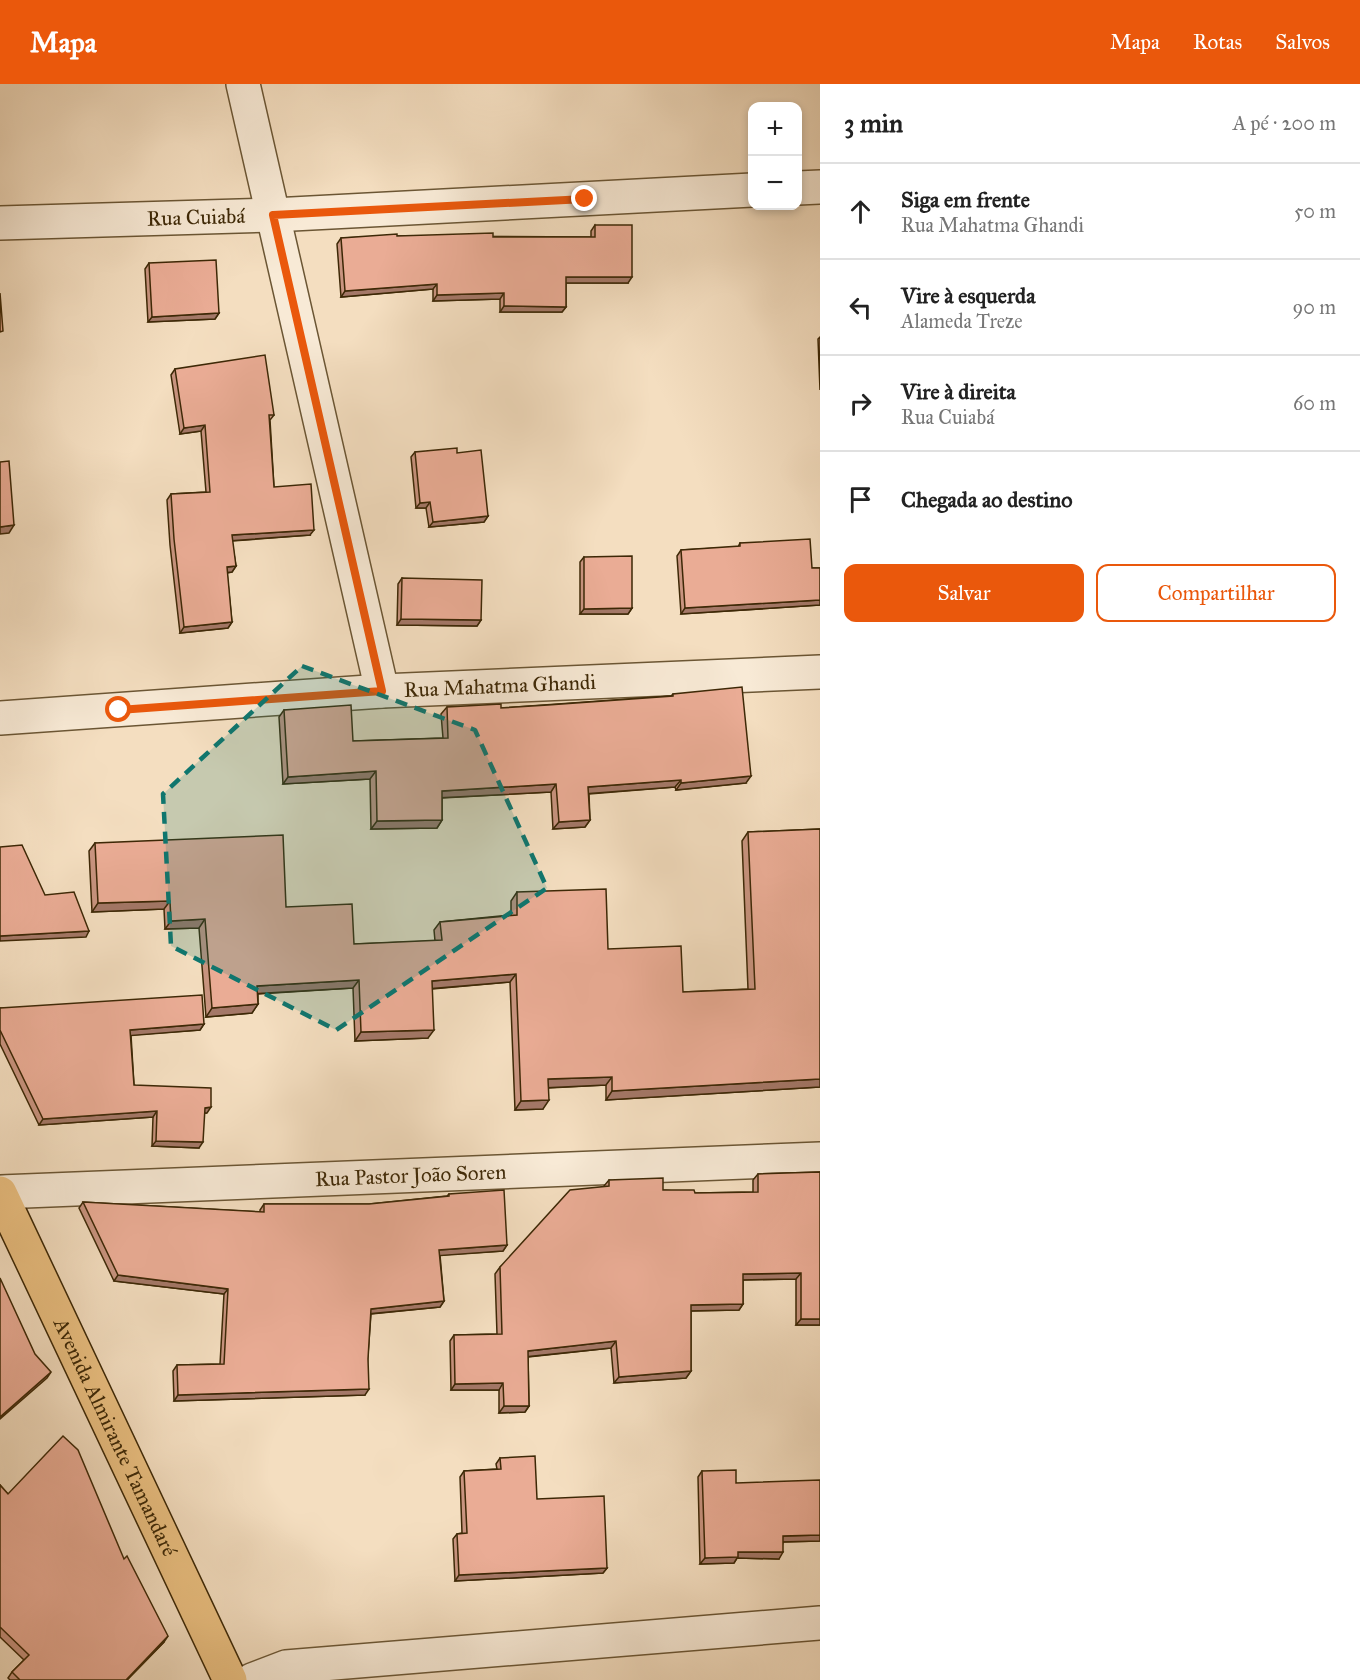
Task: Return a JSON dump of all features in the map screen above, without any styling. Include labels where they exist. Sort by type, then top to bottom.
[{"type":"highway","name":"Avenida Almirante Tamandaré","points":[[0,1193],[230,1680]]},
{"type":"street","points":[[243,84],[382,691]]},
{"type":"street","points":[[802,188],[820,187]]},
{"type":"street","name":"Rua Cuiabá","points":[[0,223],[273,215],[748,190]]},
{"type":"street","name":"Rua Mahatma Ghandi","points":[[0,718],[382,691],[820,672]]},
{"type":"street","name":"Rua Pastor João Soren","points":[[0,1193],[820,1159]]},
{"type":"street","points":[[252,1680],[285,1667],[820,1623]]},
{"type":"highlighted area","points":[[302,666],[475,730],[547,888],[336,1030],[171,946],[163,794]]},
{"type":"building","points":[[595,225],[632,225],[632,277],[566,277],[566,307],[504,306],[504,293],[437,295],[437,284],[345,291],[341,238],[397,234],[397,236],[493,233],[493,237],[595,237]]},
{"type":"building","points":[[216,260],[219,313],[152,317],[149,263]]},
{"type":"building","points":[[0,293],[3,331],[0,332]]},
{"type":"building","points":[[265,355],[274,415],[269,415],[274,487],[311,484],[314,530],[232,535],[236,566],[227,567],[232,622],[184,627],[171,494],[210,492],[205,425],[184,428],[175,369]]},
{"type":"building","points":[[457,448],[457,453],[481,450],[488,516],[433,522],[430,502],[420,503],[415,452]]},
{"type":"building","points":[[9,461],[14,525],[0,527],[0,462]]},
{"type":"building","points":[[810,539],[812,568],[820,568],[820,600],[685,608],[681,550],[740,546],[740,543]]},
{"type":"building","points":[[632,556],[632,608],[584,609],[584,557]]},
{"type":"building","points":[[402,578],[482,580],[481,620],[401,619]]},
{"type":"building","points":[[742,687],[751,776],[681,783],[681,780],[588,787],[590,820],[559,822],[556,784],[442,791],[442,820],[377,821],[376,771],[288,777],[284,710],[351,705],[353,741],[448,738],[447,707],[501,704],[501,708],[548,705],[673,696],[673,694]]},
{"type":"building","points":[[820,829],[820,1079],[612,1091],[612,1077],[548,1079],[549,1100],[521,1101],[516,974],[432,981],[434,1030],[361,1032],[359,980],[257,986],[258,1004],[212,1008],[205,919],[171,921],[170,901],[98,903],[95,843],[283,835],[286,907],[352,904],[354,944],[442,940],[440,922],[517,915],[517,892],[606,889],[608,949],[681,946],[683,992],[755,989],[748,832]]},
{"type":"building","points":[[22,845],[45,895],[74,892],[89,931],[0,936],[0,847]]},
{"type":"building","points":[[202,995],[204,1024],[130,1030],[134,1085],[211,1088],[211,1107],[205,1108],[203,1142],[156,1141],[157,1111],[43,1119],[0,1030],[0,1008]]},
{"type":"building","points":[[820,1172],[820,1319],[801,1319],[801,1273],[743,1274],[743,1304],[691,1305],[691,1371],[619,1377],[616,1341],[528,1351],[529,1406],[504,1406],[503,1383],[455,1384],[454,1335],[502,1334],[500,1267],[570,1190],[609,1186],[609,1180],[663,1178],[663,1190],[694,1190],[695,1193],[758,1192],[758,1174]]},
{"type":"building","points":[[504,1190],[507,1245],[439,1250],[444,1301],[371,1309],[369,1389],[178,1395],[177,1365],[224,1364],[228,1289],[118,1275],[83,1202],[264,1212],[264,1204],[369,1204]]},
{"type":"building","points":[[0,1278],[35,1354],[51,1372],[0,1417]]},
{"type":"building","points":[[63,1436],[78,1450],[124,1559],[127,1556],[168,1636],[126,1680],[20,1680],[12,1672],[29,1655],[0,1627],[0,1485],[8,1494]]},
{"type":"building","points":[[535,1456],[537,1499],[604,1496],[607,1568],[459,1575],[457,1534],[467,1533],[464,1471],[501,1469],[500,1458]]},
{"type":"building","points":[[736,1470],[736,1483],[820,1480],[820,1535],[783,1536],[783,1552],[738,1552],[738,1557],[705,1558],[702,1471]]},
{"type":"route","points":[[119,710],[382,691],[273,215],[585,199]]}]
